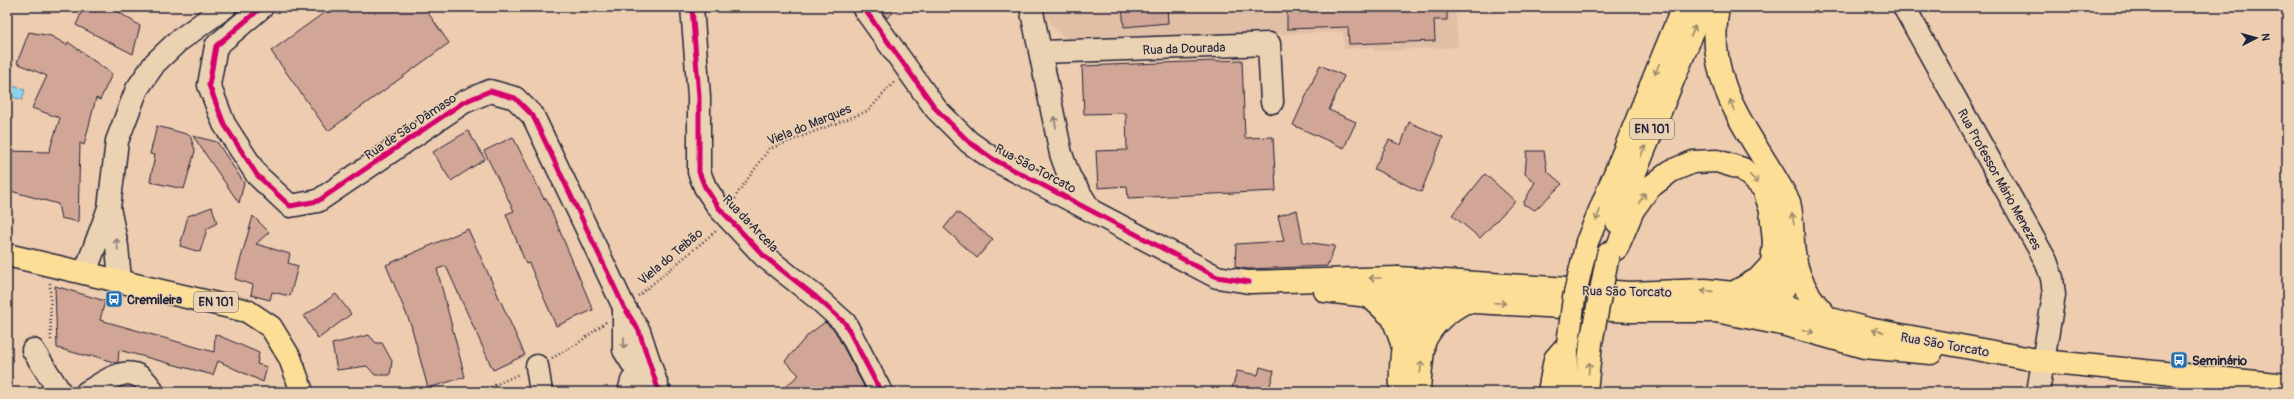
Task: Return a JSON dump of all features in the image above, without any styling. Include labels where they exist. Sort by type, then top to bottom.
[{"type":"main road","name":"EN 101","points":[[1566,392],[1568,344],[1574,298],[1587,242],[1683,7]]},
{"type":"main road","name":"EN 101","points":[[1586,392],[1591,343],[1608,254],[1622,204],[1703,7]]},
{"type":"main road","points":[[1718,7],[1716,43],[1720,73],[1735,113],[1778,182],[1789,202],[1794,219],[1794,258],[1784,292],[1773,304],[1743,315]]},
{"type":"main road","points":[[1608,254],[1617,248],[1633,210],[1648,188],[1671,171],[1693,162],[1716,161],[1743,169],[1764,189],[1771,211],[1774,242],[1770,266],[1769,294],[1782,324]]},
{"type":"main road","name":"EN 101","points":[[7,255],[120,280],[247,311],[271,327],[290,358],[302,392]]},
{"type":"main road","points":[[1794,258],[1800,278],[1807,292],[1828,318]]},
{"type":"main road","points":[[1733,294],[1758,279],[1770,266]]},
{"type":"main road","points":[[1398,278],[1419,298]]},
{"type":"main road","name":"Rua São Torcato","points":[[1249,282],[1398,278],[1455,283],[1630,293],[1705,290],[1733,294],[1898,335],[2042,361],[2287,385]]},
{"type":"main road","name":"Rua São Torcato","points":[[1249,282],[1368,296],[1631,311],[1697,310],[1743,315],[1782,324],[1864,347],[1982,355],[1998,353]]},
{"type":"main road","points":[[1419,392],[1410,310],[1419,298],[1430,292],[1455,283]]},
{"type":"main road","points":[[1368,296],[1393,318],[1414,345]]},
{"type":"main road","points":[[1402,392],[1414,345],[1439,320],[1467,302]]},
{"type":"main road","points":[[1549,392],[1555,359],[1568,344]]},
{"type":"street","points":[[85,273],[109,208],[117,141],[137,89],[155,63],[176,42],[225,7]]},
{"type":"street","name":"Rua de São Dâmaso","points":[[262,7],[216,46],[209,85],[224,124],[257,175],[290,206],[318,201],[464,102],[490,91],[515,98],[533,116],[624,308],[624,350],[640,376],[655,392]]},
{"type":"street","name":"Rua da Arcela","points":[[692,7],[699,96],[699,172],[705,187],[718,208],[764,256],[816,297],[845,323],[881,392]]},
{"type":"street","name":"Rua São Torcato","points":[[863,7],[936,109],[952,127],[993,159],[1028,176],[1217,278],[1249,282]]},
{"type":"street","points":[[1031,7],[1061,154],[1069,176],[1090,209]]},
{"type":"street","name":"Rua Professor Mário Menezes","points":[[1904,7],[2046,261],[2052,278],[2054,295],[2038,392]]},
{"type":"street","name":"Rua da Dourada","points":[[1041,52],[1269,44],[1272,102]]},
{"type":"street","name":"Rua São Torcato","points":[[1028,176],[1041,174],[1055,164],[1061,154]]},
{"type":"street","points":[[109,208],[117,246],[120,280]]},
{"type":"street","points":[[42,348],[60,392]]},
{"type":"street","points":[[537,366],[541,392]]},
{"type":"street","points":[[87,392],[120,373],[135,373],[146,380],[153,392]]},
{"type":"street","name":"Rua de São Dâmaso","points":[[640,376],[660,392]]},
{"type":"path","points":[[42,348],[50,279]]},
{"type":"shaded area","points":[[1044,7],[1455,7],[1458,47],[1374,51],[1373,47],[1344,49],[1343,32],[1072,40],[1064,37],[1055,29],[1046,15]]},
{"type":"water","points":[[7,84],[25,90],[22,100],[7,95]]},
{"type":"building","points":[[84,7],[111,7],[140,26],[133,54],[76,25]]},
{"type":"building","points":[[332,7],[424,7],[449,43],[328,131],[271,51]]},
{"type":"building","points":[[878,7],[900,7],[887,18]]},
{"type":"building","points":[[1122,7],[1167,7],[1168,23],[1124,27]]},
{"type":"building","points":[[1287,7],[1447,7],[1447,20],[1434,20],[1435,41],[1349,44],[1348,27],[1287,29]]},
{"type":"building","points":[[29,32],[51,36],[67,45],[68,42],[112,74],[100,100],[96,98],[84,145],[80,143],[78,222],[61,218],[58,204],[7,190],[7,151],[49,152],[60,118],[32,108],[47,76],[17,63]]},
{"type":"building","points":[[1242,60],[1245,138],[1273,137],[1276,191],[1128,198],[1127,186],[1098,188],[1096,151],[1127,150],[1126,113],[1084,114],[1082,66]]},
{"type":"building","points":[[1320,65],[1344,76],[1329,110],[1356,122],[1344,148],[1293,125]]},
{"type":"building","points":[[1409,122],[1443,137],[1421,192],[1374,169],[1389,140],[1401,145]]},
{"type":"building","points":[[157,126],[190,135],[195,151],[184,189],[150,182],[155,155],[150,154]]},
{"type":"building","points":[[468,131],[485,159],[451,181],[433,152]]},
{"type":"building","points":[[193,136],[217,142],[244,183],[239,203]]},
{"type":"building","points":[[513,137],[544,199],[546,198],[593,310],[556,326],[529,263],[526,264],[506,214],[514,211],[484,151]]},
{"type":"building","points":[[1527,151],[1544,151],[1547,171],[1562,184],[1535,210],[1523,204],[1535,182],[1525,174]]},
{"type":"building","points":[[1485,174],[1515,201],[1480,238],[1452,215]]},
{"type":"building","points":[[212,207],[217,223],[207,229],[200,252],[180,246],[188,216]]},
{"type":"building","points":[[1297,210],[1303,242],[1335,246],[1327,266],[1248,269],[1235,267],[1236,244],[1284,241],[1278,216]]},
{"type":"building","points":[[957,212],[993,239],[977,258],[944,228]]},
{"type":"building","points":[[253,216],[269,232],[256,244],[290,254],[288,263],[298,266],[290,296],[272,292],[270,300],[251,295],[253,285],[235,279]]},
{"type":"building","points":[[468,229],[525,355],[493,370],[446,266],[437,269],[465,377],[428,388],[411,325],[386,265]]},
{"type":"building","points":[[55,286],[105,301],[100,320],[214,352],[215,334],[259,353],[257,364],[267,367],[263,382],[218,361],[213,375],[119,350],[118,362],[116,363],[91,355],[90,357],[57,348]]},
{"type":"building","points":[[336,294],[351,314],[318,339],[304,316]]},
{"type":"building","points":[[825,322],[835,331],[867,392],[779,392],[799,375],[785,361],[808,335]]},
{"type":"building","points":[[369,335],[376,343],[382,343],[392,361],[390,375],[375,375],[367,366],[337,370],[332,344]]},
{"type":"building","points":[[1260,367],[1274,371],[1268,392],[1231,392],[1237,371],[1258,375]]},
{"type":"cycle path","points":[[262,7],[216,46],[209,85],[224,124],[257,175],[290,206],[318,201],[464,102],[490,91],[515,98],[533,116],[624,307],[639,331],[659,392]]},
{"type":"cycle path","points":[[692,7],[699,97],[699,172],[705,187],[719,208],[764,256],[816,297],[845,323],[881,392]]},
{"type":"cycle path","points":[[863,7],[936,109],[969,142],[993,159],[1217,277],[1249,282]]},
{"type":"place","name":"Cremileira","points":[[114,299]]},
{"type":"place","name":"Seminário","points":[[2179,360]]}]
